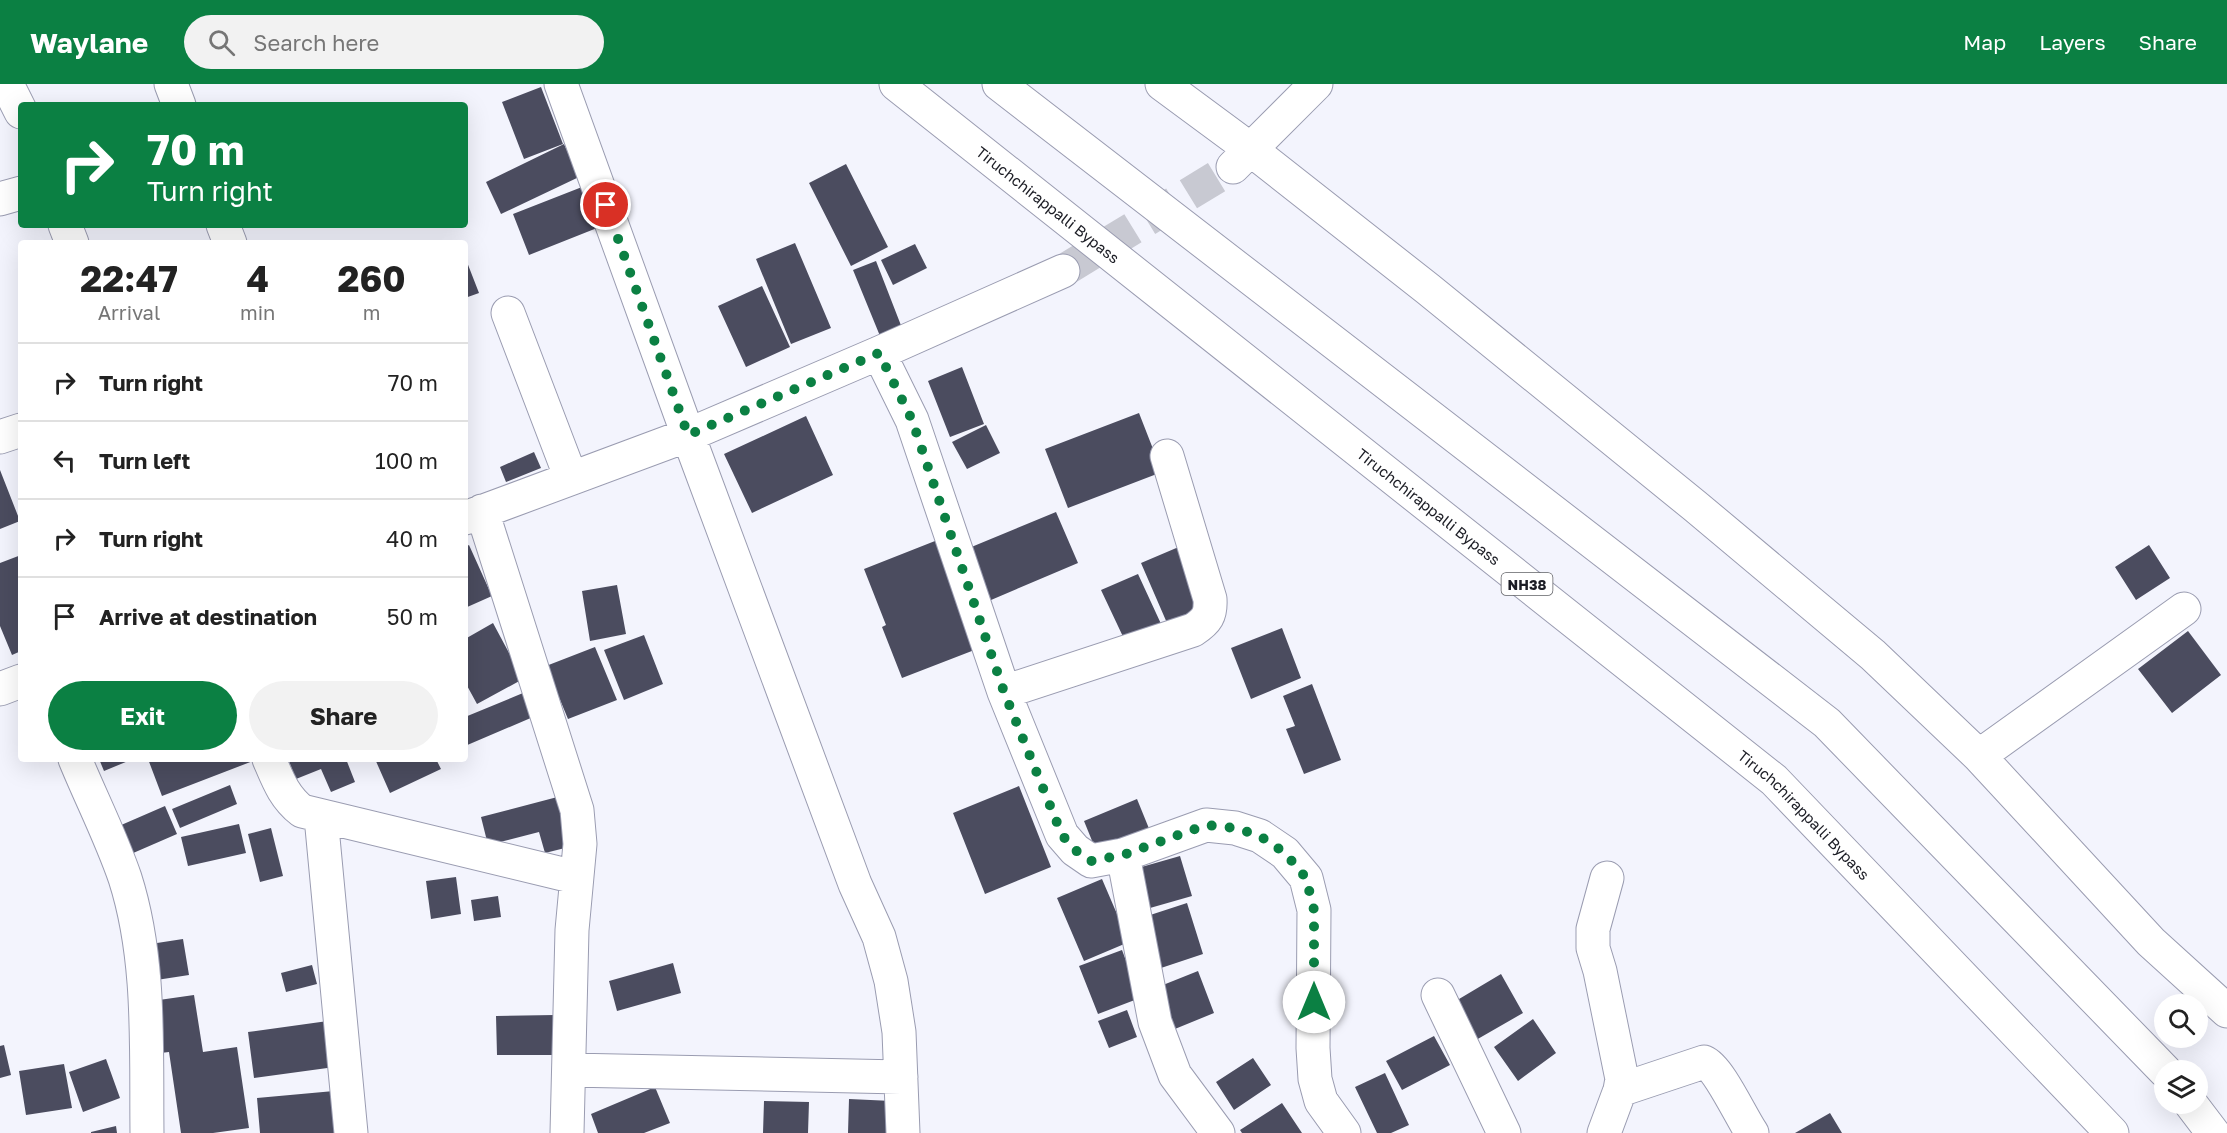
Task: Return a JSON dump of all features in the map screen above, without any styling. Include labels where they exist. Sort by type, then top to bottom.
[{"type":"main road","points":[[7,84],[18,106]]},
{"type":"main road","points":[[171,84],[178,102]]},
{"type":"main road","points":[[561,84],[688,435],[855,884],[879,937],[891,981],[899,1032],[903,1133]]},
{"type":"main road","name":"Tiruchchirappalli Bypass","points":[[896,84],[1774,780],[2112,1133]]},
{"type":"main road","points":[[999,84],[1827,723],[2154,1060]]},
{"type":"main road","points":[[1162,84],[1242,158],[1446,303],[1704,513],[1873,655],[1979,756],[2151,942],[2227,1011]]},
{"type":"main road","points":[[1242,158],[1316,84]]},
{"type":"main road","points":[[0,199],[18,194]]},
{"type":"main road","points":[[567,1133],[572,930],[575,877],[580,844],[577,810],[474,515],[688,435],[1063,271]]},
{"type":"main road","points":[[508,313],[572,478]]},
{"type":"main road","points":[[879,353],[912,420],[1004,692],[1062,835],[1075,850],[1091,861],[1123,855],[1206,825],[1235,828],[1260,836],[1285,853],[1306,878],[1314,910],[1313,1048],[1315,1078],[1321,1101],[1344,1133]]},
{"type":"main road","points":[[0,437],[18,431]]},
{"type":"main road","points":[[1004,692],[1193,630],[1206,621],[1211,611],[1210,599],[1167,456]]},
{"type":"main road","points":[[1979,756],[2184,609]]},
{"type":"main road","points":[[0,689],[18,682]]},
{"type":"main road","points":[[76,762],[125,878],[141,949],[147,1133]]},
{"type":"main road","points":[[270,762],[282,790],[302,811],[575,877]]},
{"type":"main road","points":[[321,817],[351,1133]]},
{"type":"main road","points":[[1123,855],[1155,1022],[1175,1075],[1218,1133]]},
{"type":"main road","points":[[1604,1133],[1620,1090],[1621,1068],[1593,948],[1593,929],[1607,878]]},
{"type":"main road","points":[[1438,995],[1504,1133]]},
{"type":"main road","points":[[1620,1090],[1704,1062],[1715,1068],[1739,1114],[1752,1133]]},
{"type":"main road","points":[[568,1070],[901,1077]]},
{"type":"main road","points":[[2199,1114],[2213,1133]]},
{"type":"building","points":[[541,87],[563,144],[524,159],[502,102]]},
{"type":"building","points":[[564,144],[579,177],[501,214],[486,182]]},
{"type":"building","points":[[846,164],[888,247],[851,266],[809,183]]},
{"type":"building","points":[[582,187],[597,228],[529,255],[513,214]]},
{"type":"building","points":[[795,243],[831,328],[791,344],[756,259]]},
{"type":"building","points":[[915,244],[927,268],[893,285],[881,260]]},
{"type":"building","points":[[876,261],[902,328],[880,336],[853,270]]},
{"type":"building","points":[[468,265],[479,293],[468,297]]},
{"type":"building","points":[[762,286],[790,347],[746,367],[718,306]]},
{"type":"building","points":[[962,367],[984,424],[950,437],[928,381]]},
{"type":"building","points":[[1139,413],[1162,472],[1068,508],[1045,449]]},
{"type":"building","points":[[806,416],[833,475],[752,513],[724,454]]},
{"type":"building","points":[[986,425],[1000,453],[967,469],[952,442]]},
{"type":"building","points":[[534,452],[541,468],[506,482],[500,467]]},
{"type":"building","points":[[0,470],[18,516],[18,522],[0,529]]},
{"type":"building","points":[[1056,512],[1078,563],[991,600],[969,548]]},
{"type":"building","points":[[935,541],[977,649],[902,678],[882,627],[886,625],[864,569]]},
{"type":"building","points":[[2149,545],[2170,578],[2136,600],[2115,567]]},
{"type":"building","points":[[468,546],[492,596],[468,607]]},
{"type":"building","points":[[1181,546],[1206,606],[1167,623],[1141,563]]},
{"type":"building","points":[[18,556],[18,652],[12,655],[0,626],[0,563]]},
{"type":"building","points":[[1138,574],[1162,626],[1126,643],[1101,590]]},
{"type":"building","points":[[617,585],[626,634],[590,641],[582,591]]},
{"type":"building","points":[[493,623],[523,679],[477,704],[468,688],[468,637]]},
{"type":"building","points":[[1282,628],[1301,678],[1251,699],[1231,648]]},
{"type":"building","points":[[2188,631],[2221,675],[2172,713],[2138,669]]},
{"type":"building","points":[[644,635],[663,684],[624,700],[604,650]]},
{"type":"building","points":[[595,647],[617,700],[568,719],[546,666]]},
{"type":"building","points":[[1312,684],[1341,760],[1304,774],[1286,729],[1295,726],[1283,696]]},
{"type":"building","points":[[523,693],[533,717],[468,745],[468,716]]},
{"type":"building","points":[[100,762],[126,762],[104,771]]},
{"type":"building","points":[[149,762],[250,762],[162,796]]},
{"type":"building","points":[[289,762],[347,762],[355,782],[331,792],[321,769],[296,779]]},
{"type":"building","points":[[376,762],[438,762],[441,769],[390,793]]},
{"type":"building","points":[[230,785],[237,804],[180,828],[172,809]]},
{"type":"building","points":[[1019,786],[1051,867],[985,894],[953,813]]},
{"type":"building","points":[[565,795],[577,845],[545,853],[539,832],[488,845],[481,817]]},
{"type":"building","points":[[1137,799],[1150,831],[1097,853],[1084,821]]},
{"type":"building","points":[[165,806],[177,834],[124,857],[112,829]]},
{"type":"building","points":[[239,824],[246,853],[188,866],[181,837]]},
{"type":"building","points":[[271,828],[283,876],[260,882],[248,834]]},
{"type":"building","points":[[1180,856],[1192,896],[1143,910],[1131,870]]},
{"type":"building","points":[[456,877],[461,914],[431,919],[426,881]]},
{"type":"building","points":[[1102,879],[1129,942],[1084,961],[1057,898]]},
{"type":"building","points":[[498,896],[501,917],[474,921],[471,900]]},
{"type":"building","points":[[1187,903],[1203,954],[1155,970],[1138,919]]},
{"type":"building","points":[[183,939],[189,975],[150,981],[144,945]]},
{"type":"building","points":[[1122,950],[1140,998],[1098,1014],[1079,966]]},
{"type":"building","points":[[673,963],[681,993],[617,1011],[609,981]]},
{"type":"building","points":[[312,965],[317,984],[286,992],[281,973]]},
{"type":"building","points":[[1198,971],[1214,1013],[1170,1031],[1153,989]]},
{"type":"building","points":[[1501,974],[1523,1013],[1476,1040],[1454,1002]]},
{"type":"building","points":[[194,995],[203,1052],[237,1047],[249,1128],[213,1133],[181,1133],[169,1052],[152,1054],[145,1002]]},
{"type":"building","points":[[1127,1010],[1137,1037],[1109,1048],[1098,1021]]},
{"type":"building","points":[[555,1015],[555,1055],[497,1055],[496,1016]]},
{"type":"building","points":[[1533,1019],[1556,1053],[1518,1081],[1494,1047]]},
{"type":"building","points":[[335,1020],[342,1066],[254,1078],[248,1032]]},
{"type":"building","points":[[1434,1036],[1450,1065],[1402,1090],[1386,1061]]},
{"type":"building","points":[[4,1045],[11,1075],[0,1078],[0,1046]]},
{"type":"building","points":[[1253,1058],[1271,1085],[1234,1110],[1216,1082]]},
{"type":"building","points":[[106,1059],[120,1098],[83,1112],[69,1072]]},
{"type":"building","points":[[64,1064],[72,1108],[26,1115],[19,1071]]},
{"type":"building","points":[[1385,1073],[1409,1125],[1391,1133],[1377,1133],[1355,1087]]},
{"type":"building","points":[[655,1087],[670,1123],[644,1133],[598,1133],[591,1114]]},
{"type":"building","points":[[334,1091],[337,1133],[260,1133],[257,1098]]},
{"type":"building","points":[[849,1099],[892,1101],[890,1133],[848,1133]]},
{"type":"building","points":[[764,1101],[809,1102],[808,1133],[763,1133]]},
{"type":"building","points":[[1282,1103],[1302,1133],[1242,1133],[1240,1130]]},
{"type":"building","points":[[1830,1113],[1842,1133],[1795,1133]]},
{"type":"building","points":[[116,1126],[117,1133],[91,1133],[91,1132]]},
{"type":"tunnel","points":[[1063,271],[1233,167]]},
{"type":"route","points":[[606,205],[688,435],[879,353],[912,420],[1004,692],[1062,835],[1075,850],[1091,861],[1123,855],[1206,825],[1235,828],[1260,836],[1285,853],[1306,878],[1314,910],[1314,1002]]}]
